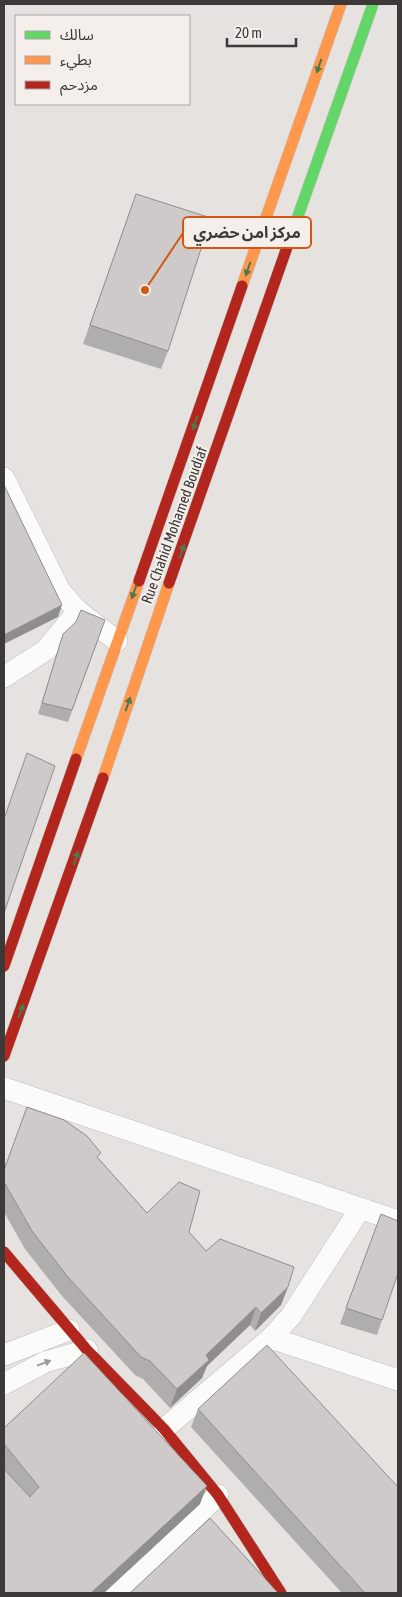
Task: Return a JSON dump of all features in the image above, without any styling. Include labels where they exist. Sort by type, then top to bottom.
[{"type":"main road","name":"Rue Chahid Mohamed Boudiaf","points":[[4,966],[66,794],[117,641],[341,4]]},
{"type":"main road","name":"Rue Chahid Mohamed Boudiaf","points":[[4,1056],[70,874],[163,600],[373,4]]},
{"type":"main road","points":[[4,1252],[87,1350],[164,1429],[218,1495],[281,1593]]},
{"type":"street","points":[[4,478],[60,591],[78,612],[117,641]]},
{"type":"street","points":[[4,677],[46,650],[78,612]]},
{"type":"street","points":[[4,1088],[398,1221]]},
{"type":"street","points":[[164,1429],[271,1338],[290,1316],[360,1209]]},
{"type":"street","points":[[4,1355],[69,1330]]},
{"type":"street","points":[[271,1338],[398,1380]]},
{"type":"street","points":[[4,1384],[32,1367],[87,1350]]},
{"type":"street","points":[[116,1593],[218,1495]]},
{"type":"building","points":[[136,194],[211,218],[168,351],[90,325]]},
{"type":"building","points":[[4,485],[62,605],[4,635]]},
{"type":"building","points":[[81,610],[105,620],[72,710],[42,703],[63,634],[76,622]]},
{"type":"building","points":[[27,753],[55,766],[4,913],[4,819]]},
{"type":"building","points":[[27,1107],[64,1120],[87,1136],[101,1153],[97,1157],[147,1213],[179,1182],[200,1191],[189,1232],[206,1251],[220,1239],[294,1267],[288,1287],[261,1313],[256,1307],[206,1355],[209,1360],[177,1389],[150,1361],[141,1357],[68,1277],[32,1231],[4,1182],[4,1170]]},
{"type":"building","points":[[381,1214],[398,1221],[398,1273],[382,1320],[346,1308]]},
{"type":"building","points":[[267,1345],[398,1485],[398,1593],[365,1593],[198,1409]]},
{"type":"building","points":[[84,1353],[207,1486],[91,1593],[4,1593],[4,1469],[30,1497],[39,1487],[4,1444],[4,1428]]},
{"type":"building","points":[[210,1518],[278,1593],[130,1593]]},
{"type":"traffic: fast","points":[[292,233],[373,4]]},
{"type":"traffic: slow","points":[[242,286],[341,4]]},
{"type":"traffic: slow","points":[[76,759],[139,581]]},
{"type":"traffic: slow","points":[[103,778],[169,583]]},
{"type":"traffic: jam","points":[[169,583],[292,233]]},
{"type":"traffic: jam","points":[[139,581],[242,286]]},
{"type":"traffic: jam","points":[[4,966],[76,759]]},
{"type":"traffic: jam","points":[[4,1056],[103,778]]},
{"type":"traffic: jam","points":[[4,1252],[87,1350],[164,1429],[218,1495],[281,1593]]},
{"type":"place","name":"مركز امن حضري","points":[[145,290]]}]
